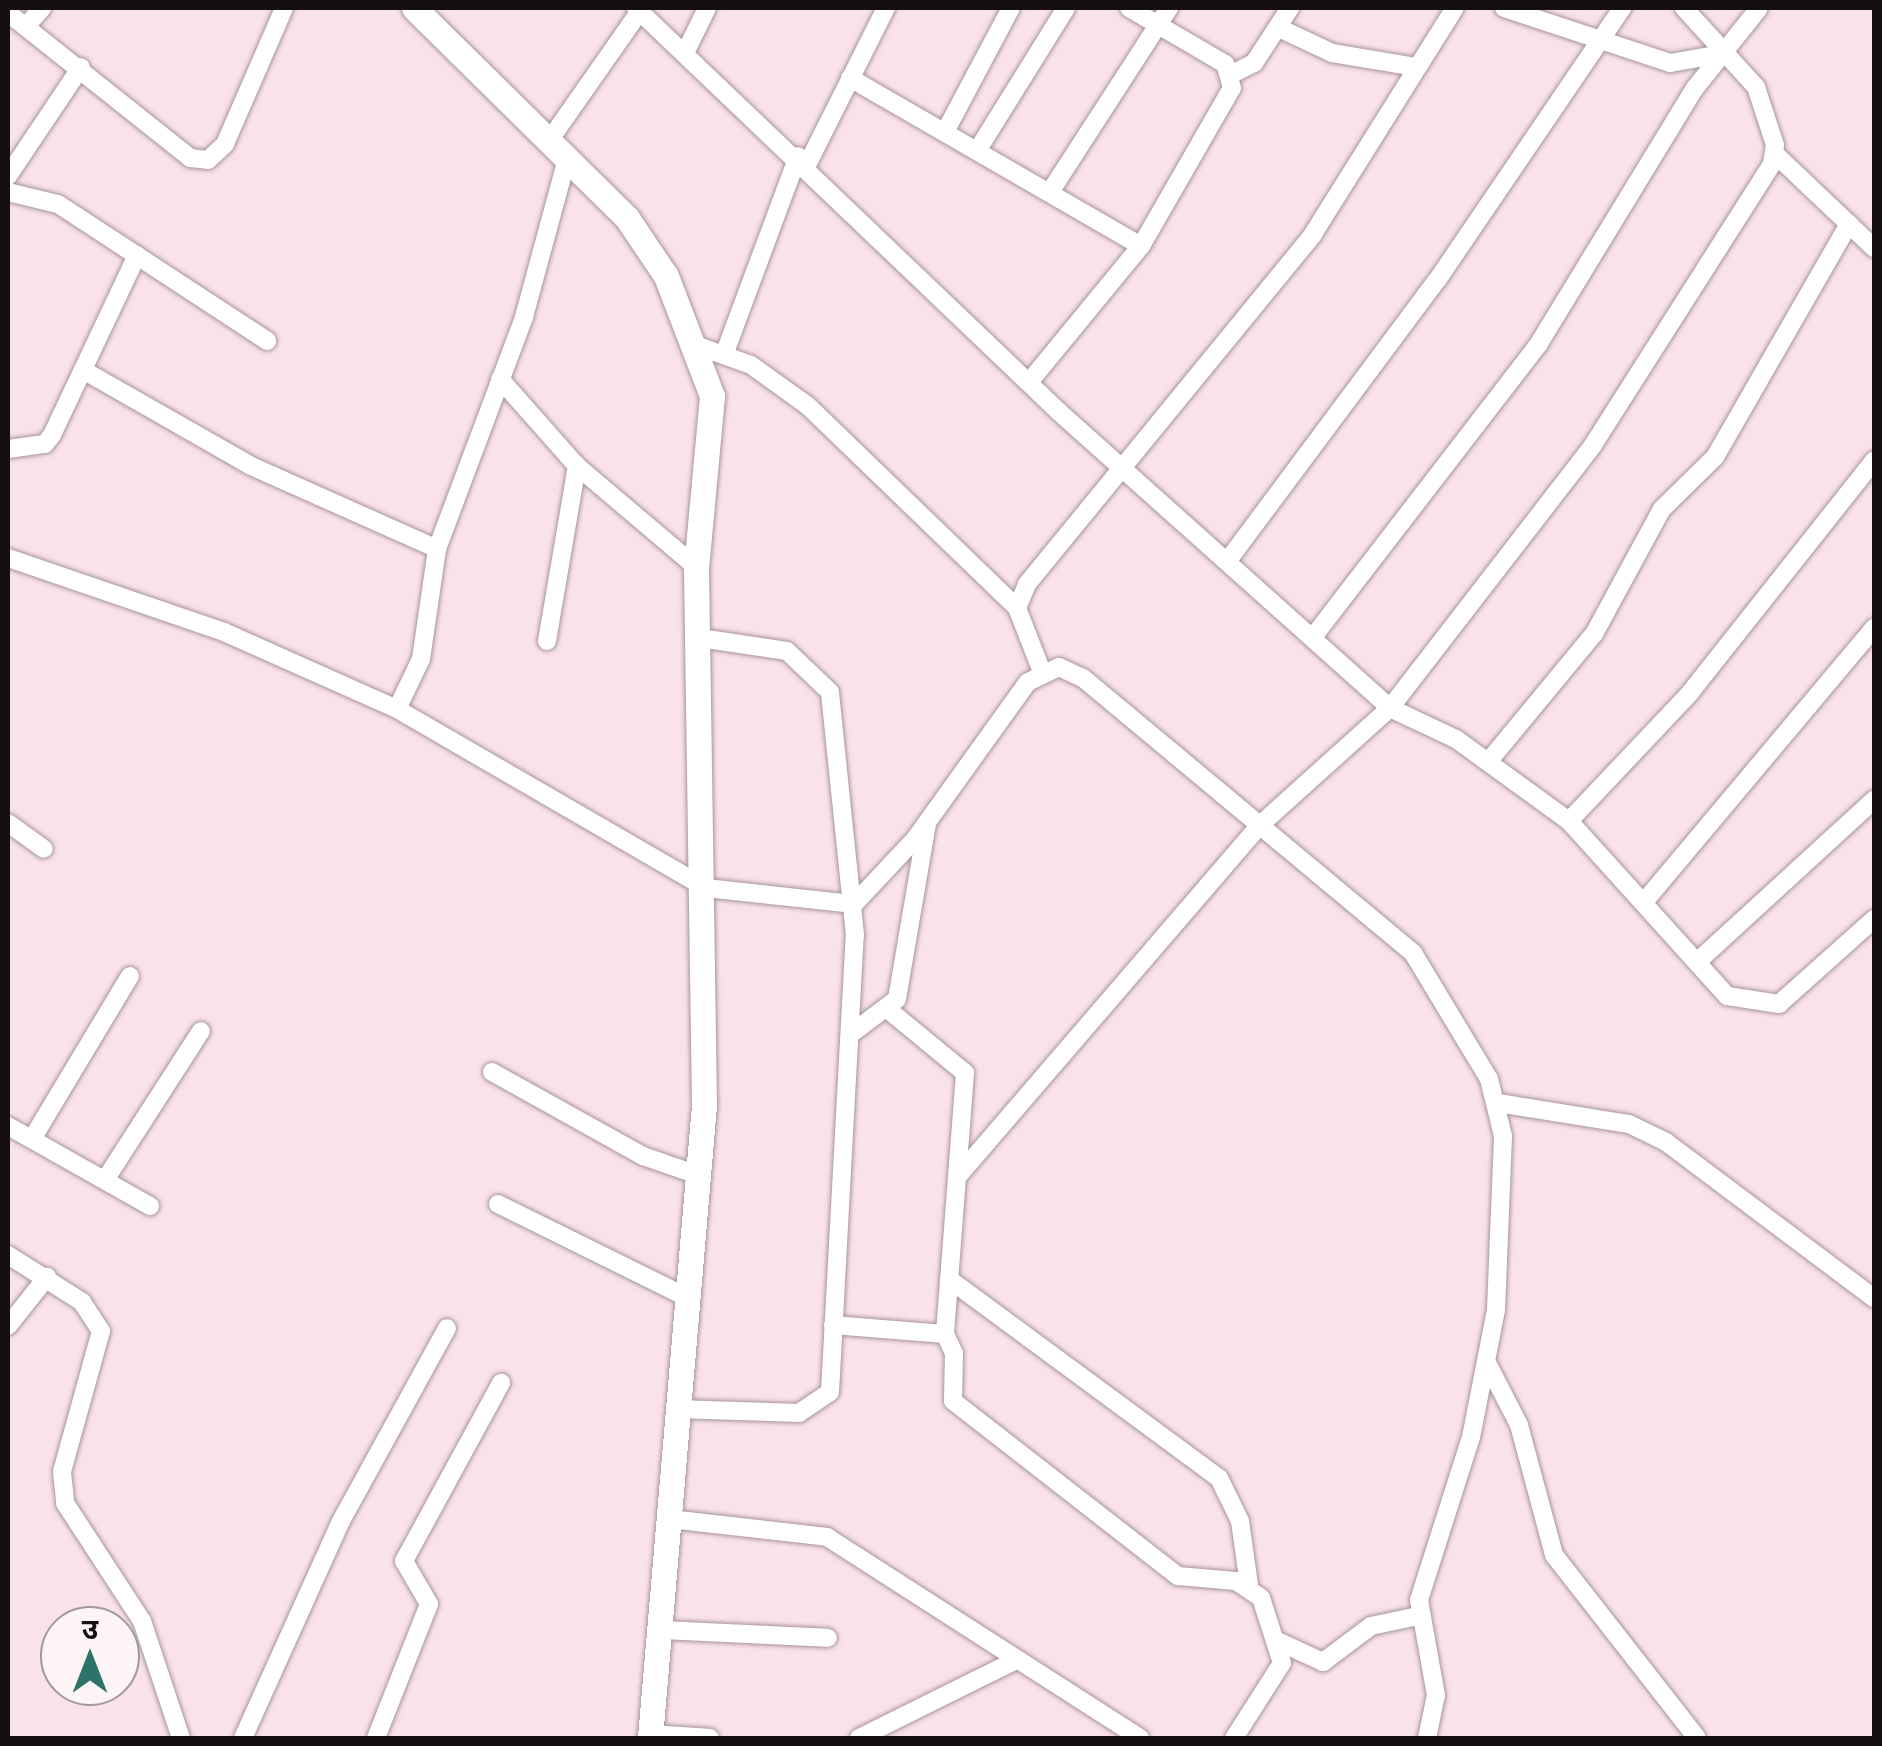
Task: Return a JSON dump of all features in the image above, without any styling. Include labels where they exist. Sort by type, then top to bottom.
[{"type":"street","points":[[26,26],[42,8]]},
{"type":"street","points":[[8,14],[81,67],[190,158],[208,160],[226,144],[284,8]]},
{"type":"street","points":[[414,8],[559,146],[666,276],[698,346],[712,396],[696,567],[706,888],[698,1175],[651,1736],[710,1738]]},
{"type":"street","points":[[685,53],[707,8]]},
{"type":"street","points":[[724,355],[803,161],[886,8]]},
{"type":"street","points":[[945,132],[1011,8]]},
{"type":"street","points":[[978,150],[1066,8]]},
{"type":"street","points":[[1129,8],[1232,74]]},
{"type":"street","points":[[1050,192],[1161,26],[1169,8]]},
{"type":"street","points":[[1030,382],[1141,246],[1232,74],[1254,64],[1290,8]]},
{"type":"street","points":[[1017,608],[1027,584],[1130,468],[1313,234],[1455,8]]},
{"type":"street","points":[[1504,8],[1670,63],[1722,54]]},
{"type":"street","points":[[1229,560],[1602,42],[1622,8]]},
{"type":"street","points":[[1684,8],[1756,88],[1775,154],[1874,248]]},
{"type":"street","points":[[1313,637],[1538,344],[1722,54],[1759,8]]},
{"type":"street","points":[[397,708],[421,658],[437,550],[500,379],[559,146],[640,9],[1030,382],[1130,468],[1390,708],[1488,762],[1570,820],[1727,996],[1778,1004],[1874,918]]},
{"type":"street","points":[[1279,28],[1332,54],[1417,68]]},
{"type":"street","points":[[8,176],[81,67]]},
{"type":"street","points":[[850,78],[1141,246]]},
{"type":"street","points":[[958,1176],[1260,825],[1390,708],[1593,445],[1775,154]]},
{"type":"street","points":[[8,192],[58,204],[267,341]]},
{"type":"street","points":[[1488,762],[1594,634],[1662,508],[1715,457],[1849,224]]},
{"type":"street","points":[[8,449],[45,444],[137,255]]},
{"type":"street","points":[[698,346],[724,355],[808,406],[1017,608],[1042,672]]},
{"type":"street","points":[[84,370],[251,466],[437,550]]},
{"type":"street","points":[[500,379],[577,466],[696,567]]},
{"type":"street","points":[[1570,820],[1689,694],[1874,461]]},
{"type":"street","points":[[546,641],[577,466]]},
{"type":"street","points":[[8,558],[224,632],[397,708],[706,888],[854,904]]},
{"type":"street","points":[[1644,902],[1874,628]]},
{"type":"street","points":[[678,1409],[819,1407],[830,1392],[852,1033],[854,904],[830,692],[787,651],[700,638]]},
{"type":"street","points":[[854,904],[927,823],[1042,672]]},
{"type":"street","points":[[1042,672],[1082,678],[1413,953],[1498,1104],[1496,1310],[1418,1616],[1436,1695],[1434,1736]]},
{"type":"street","points":[[1697,962],[1874,800]]},
{"type":"street","points":[[8,823],[44,849]]},
{"type":"street","points":[[852,1033],[890,1012],[927,823]]},
{"type":"street","points":[[32,1139],[130,976]]},
{"type":"street","points":[[890,1012],[966,1074],[945,1334],[954,1353],[953,1401],[1178,1576],[1248,1585]]},
{"type":"street","points":[[105,1180],[202,1030]]},
{"type":"street","points":[[492,1072],[643,1156],[698,1175]]},
{"type":"street","points":[[1498,1104],[1629,1124],[1666,1142],[1874,1298]]},
{"type":"street","points":[[8,1126],[150,1206]]},
{"type":"street","points":[[498,1204],[688,1298]]},
{"type":"street","points":[[8,1255],[82,1302],[101,1331],[62,1472],[65,1502],[142,1621],[181,1738]]},
{"type":"street","points":[[8,1326],[48,1277]]},
{"type":"street","points":[[949,1279],[1218,1478],[1240,1521],[1248,1585],[1275,1640],[1278,1679],[1234,1738]]},
{"type":"street","points":[[833,1325],[945,1334]]},
{"type":"street","points":[[243,1738],[342,1521],[448,1328]]},
{"type":"street","points":[[1486,1360],[1518,1425],[1554,1555],[1697,1738]]},
{"type":"street","points":[[376,1738],[429,1604],[404,1561],[501,1383]]},
{"type":"street","points":[[670,1519],[827,1537],[1140,1738]]},
{"type":"street","points":[[1275,1640],[1323,1662],[1370,1626],[1418,1616]]},
{"type":"street","points":[[661,1630],[828,1638]]},
{"type":"street","points":[[859,1738],[1016,1660]]}]
